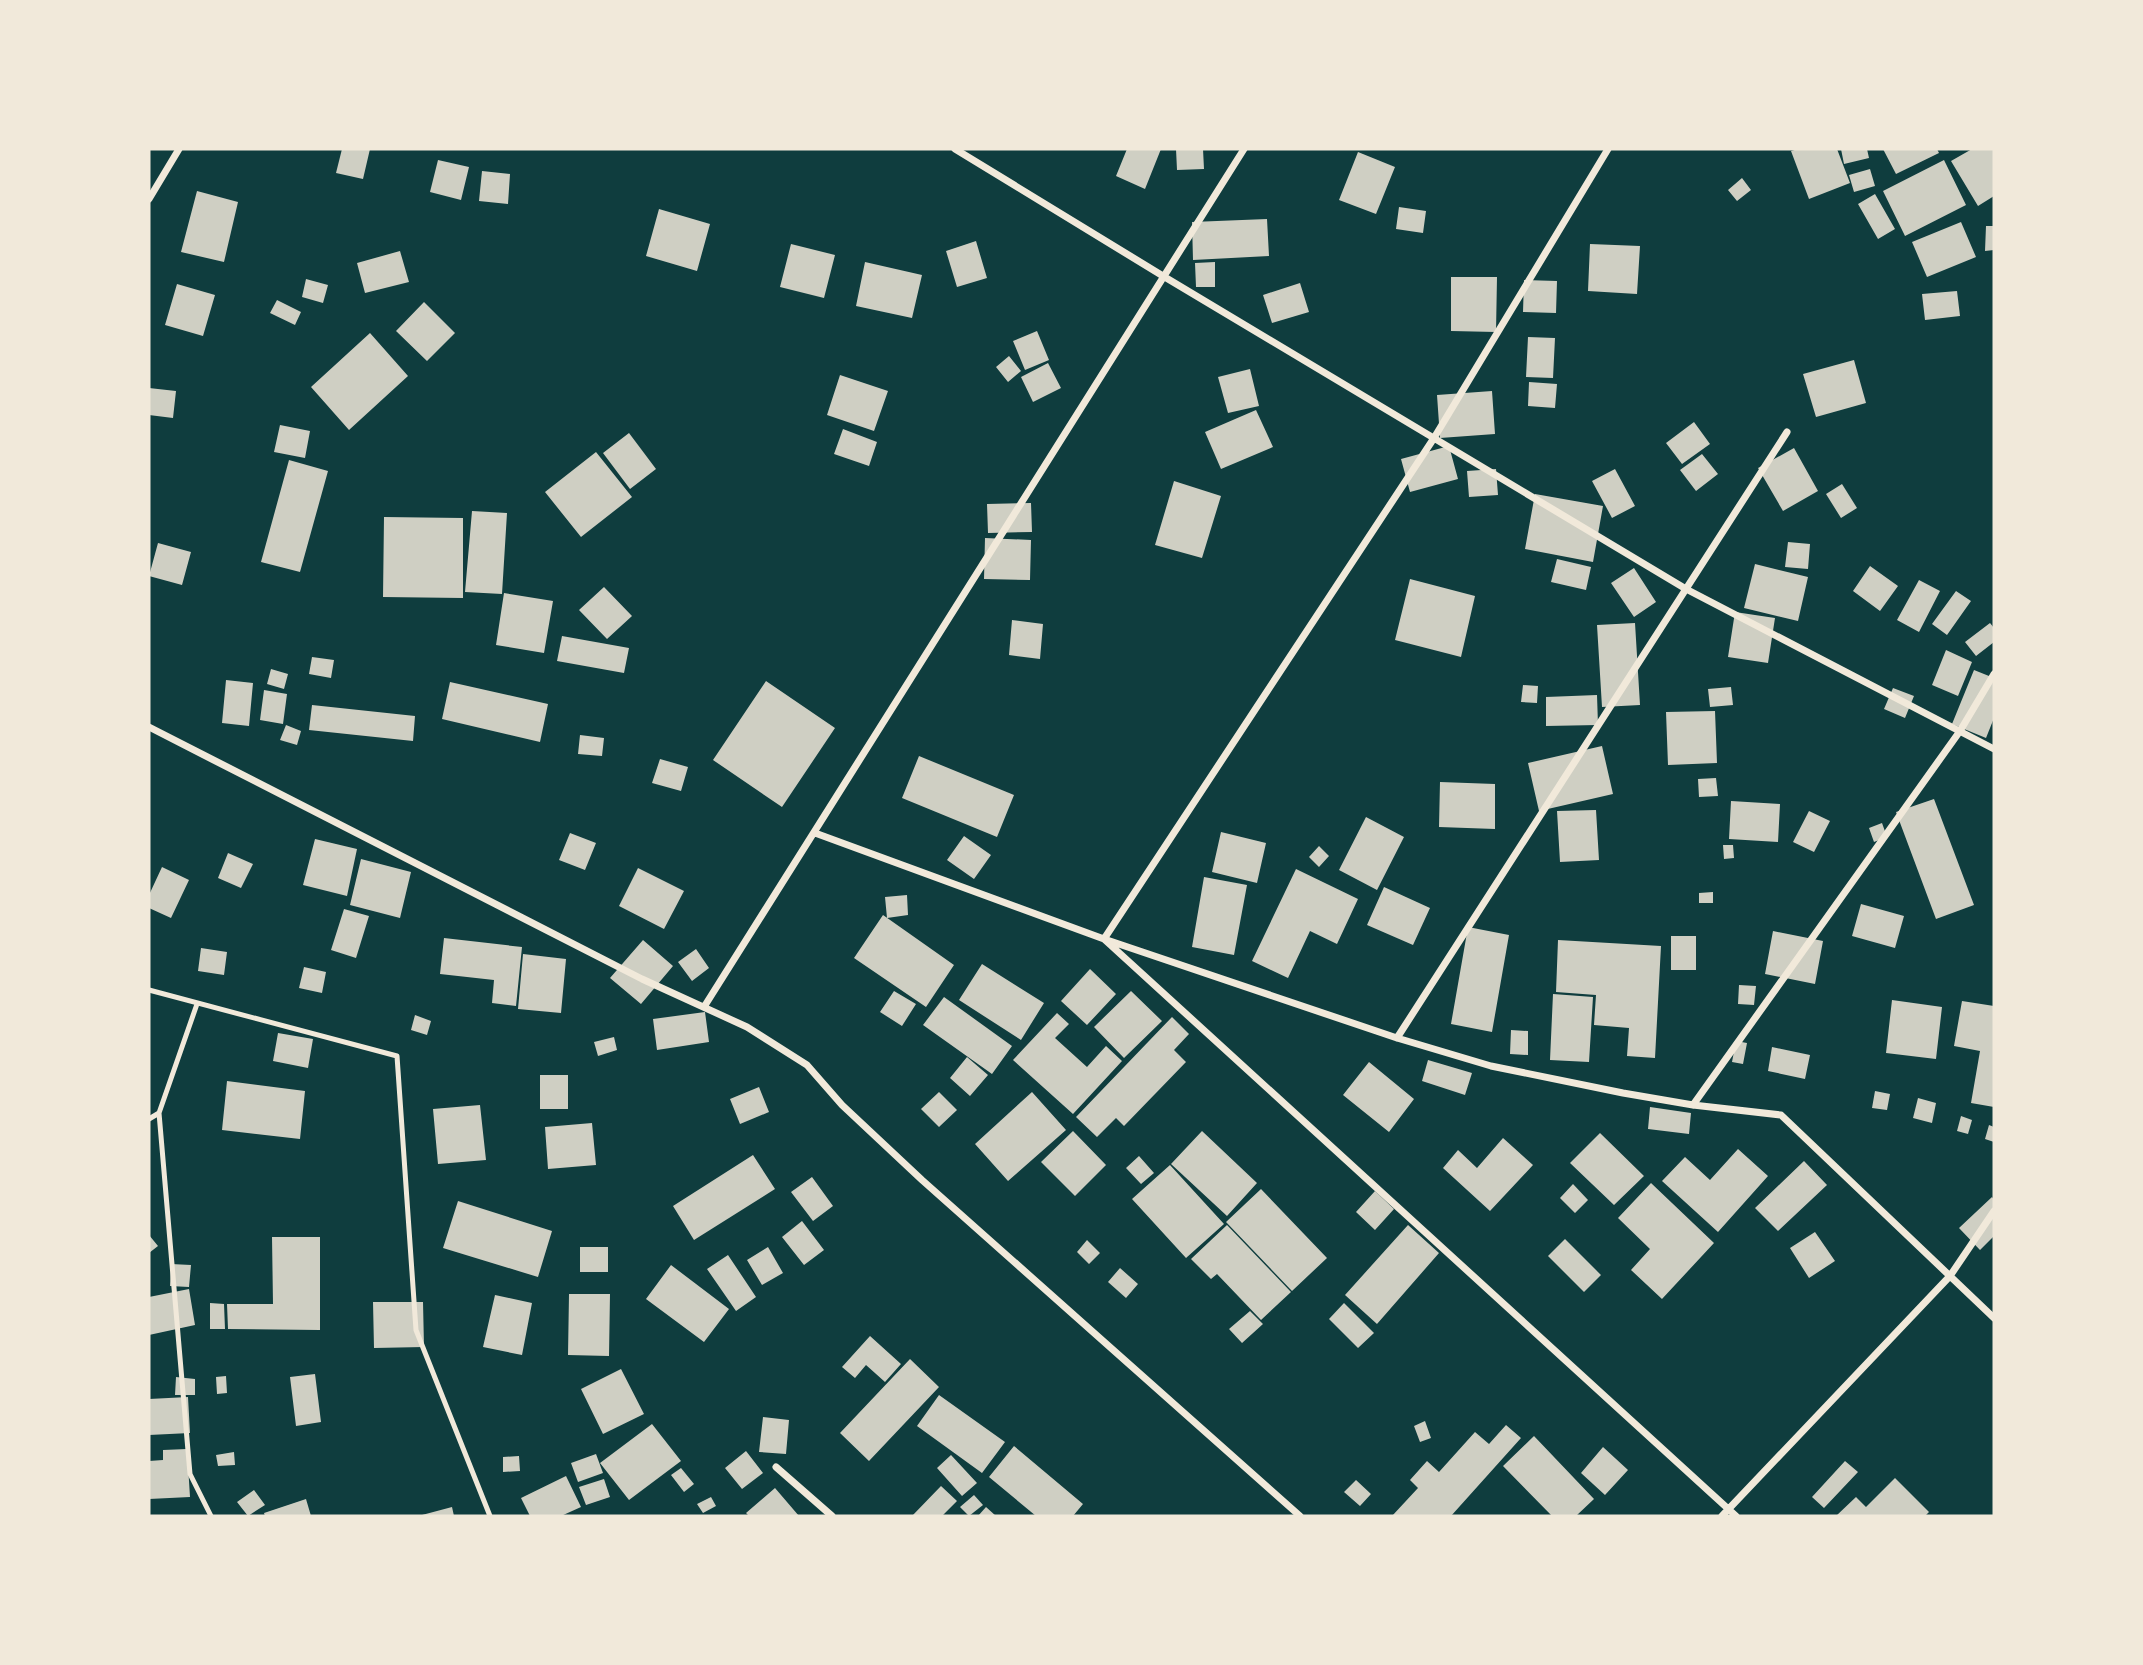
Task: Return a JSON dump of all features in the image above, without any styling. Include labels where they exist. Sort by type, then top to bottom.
[{"type":"street","points":[[149,199],[178,149]]},
{"type":"street","points":[[955,149],[1686,589],[1994,749]]},
{"type":"street","points":[[704,1007],[1244,149]]},
{"type":"street","points":[[1104,939],[1434,438],[1608,149]]},
{"type":"street","points":[[1397,1038],[1787,432]]},
{"type":"street","points":[[1693,1105],[1960,731],[1994,674]]},
{"type":"street","points":[[149,727],[642,979],[747,1027],[807,1065],[842,1105],[922,1180],[1300,1516]]},
{"type":"street","points":[[815,832],[1104,939],[1397,1038],[1491,1066],[1693,1105],[1781,1115],[1994,1318]]},
{"type":"street","points":[[1104,939],[1736,1516]]},
{"type":"street","points":[[1722,1516],[1950,1276],[1994,1211]]},
{"type":"street","points":[[776,1467],[832,1516]]},
{"type":"lane","points":[[149,990],[397,1056],[416,1330],[490,1516]]},
{"type":"lane","points":[[197,1004],[159,1113],[190,1474],[211,1516]]},
{"type":"lane","points":[[149,1119],[159,1113]]},
{"type":"building","points":[[342,149],[370,149],[363,179],[336,173]]},
{"type":"building","points":[[1127,149],[1161,149],[1145,189],[1116,176]]},
{"type":"building","points":[[1176,149],[1203,149],[1204,169],[1177,170]]},
{"type":"building","points":[[1837,149],[1850,183],[1809,199],[1791,151]]},
{"type":"building","points":[[1841,149],[1867,149],[1869,158],[1844,164]]},
{"type":"building","points":[[1883,149],[1937,149],[1939,153],[1896,174]]},
{"type":"building","points":[[1972,149],[1994,149],[1994,196],[1978,206],[1951,161]]},
{"type":"building","points":[[1358,152],[1395,167],[1376,214],[1339,200]]},
{"type":"building","points":[[438,160],[469,167],[461,200],[430,192]]},
{"type":"building","points":[[1944,160],[1966,205],[1905,236],[1883,191]]},
{"type":"building","points":[[1870,169],[1875,186],[1854,192],[1849,175]]},
{"type":"building","points":[[482,171],[510,174],[508,204],[479,201]]},
{"type":"building","points":[[1742,178],[1751,190],[1737,201],[1728,190]]},
{"type":"building","points":[[197,191],[238,202],[224,262],[181,252]]},
{"type":"building","points":[[1875,194],[1895,229],[1878,239],[1858,204]]},
{"type":"building","points":[[1399,207],[1426,211],[1423,233],[1396,229]]},
{"type":"building","points":[[659,209],[710,224],[697,271],[646,256]]},
{"type":"building","points":[[1267,219],[1269,256],[1193,260],[1192,222]]},
{"type":"building","points":[[1961,222],[1976,257],[1927,277],[1912,242]]},
{"type":"building","points":[[1986,226],[1994,226],[1994,250],[1985,251]]},
{"type":"building","points":[[976,241],[987,278],[957,287],[946,251]]},
{"type":"building","points":[[791,244],[835,255],[824,298],[780,287]]},
{"type":"building","points":[[1590,244],[1640,246],[1637,294],[1588,291]]},
{"type":"building","points":[[400,251],[409,282],[365,293],[357,263]]},
{"type":"building","points":[[865,262],[922,275],[912,318],[856,306]]},
{"type":"building","points":[[1215,262],[1215,287],[1196,287],[1195,263]]},
{"type":"building","points":[[1451,277],[1497,277],[1496,332],[1451,331]]},
{"type":"building","points":[[306,279],[328,285],[323,303],[302,297]]},
{"type":"building","points":[[1524,280],[1557,281],[1556,313],[1523,312]]},
{"type":"building","points":[[1300,283],[1309,312],[1272,323],[1263,295]]},
{"type":"building","points":[[177,284],[215,295],[203,336],[165,325]]},
{"type":"building","points":[[1957,291],[1960,316],[1925,320],[1922,294]]},
{"type":"building","points":[[277,300],[301,312],[295,325],[270,313]]},
{"type":"building","points":[[424,302],[455,333],[427,361],[396,331]]},
{"type":"building","points":[[1037,331],[1049,360],[1025,370],[1013,341]]},
{"type":"building","points":[[370,333],[408,376],[349,430],[311,387]]},
{"type":"building","points":[[1528,337],[1555,338],[1553,378],[1526,377]]},
{"type":"building","points":[[1009,356],[1021,371],[1008,382],[996,367]]},
{"type":"building","points":[[1854,360],[1866,403],[1816,417],[1803,374]]},
{"type":"building","points":[[1048,363],[1061,388],[1033,402],[1021,377]]},
{"type":"building","points":[[1250,369],[1259,406],[1228,413],[1218,377]]},
{"type":"building","points":[[840,375],[888,391],[874,431],[827,415]]},
{"type":"building","points":[[1529,382],[1557,384],[1555,408],[1528,406]]},
{"type":"building","points":[[149,388],[176,391],[173,418],[149,415]]},
{"type":"building","points":[[1492,391],[1495,434],[1440,438],[1437,395]]},
{"type":"building","points":[[1256,410],[1273,447],[1221,469],[1205,432]]},
{"type":"building","points":[[1694,422],[1710,444],[1682,464],[1666,443]]},
{"type":"building","points":[[280,425],[310,431],[305,458],[274,452]]},
{"type":"building","points":[[843,429],[877,442],[869,466],[834,454]]},
{"type":"building","points":[[629,433],[656,469],[630,489],[603,453]]},
{"type":"building","points":[[1449,446],[1458,479],[1410,492],[1401,459]]},
{"type":"building","points":[[1794,448],[1818,491],[1783,511],[1758,468]]},
{"type":"building","points":[[596,452],[632,497],[581,537],[545,492]]},
{"type":"building","points":[[1702,454],[1718,474],[1696,491],[1680,470]]},
{"type":"building","points":[[289,460],[328,471],[300,572],[261,562]]},
{"type":"building","points":[[1496,469],[1498,495],[1469,497],[1467,471]]},
{"type":"building","points":[[1615,469],[1635,506],[1612,518],[1592,481]]},
{"type":"building","points":[[1174,481],[1221,496],[1202,558],[1155,545]]},
{"type":"building","points":[[1842,484],[1857,508],[1841,518],[1826,494]]},
{"type":"building","points":[[1535,494],[1603,506],[1593,562],[1525,549]]},
{"type":"building","points":[[1031,503],[1032,532],[988,533],[987,504]]},
{"type":"building","points":[[472,511],[507,513],[502,594],[465,592]]},
{"type":"building","points":[[384,517],[463,518],[463,598],[383,597]]},
{"type":"building","points":[[985,538],[1031,540],[1030,580],[984,579]]},
{"type":"building","points":[[1788,542],[1810,544],[1808,569],[1785,567]]},
{"type":"building","points":[[158,543],[191,552],[182,585],[149,576]]},
{"type":"building","points":[[1557,559],[1591,567],[1586,590],[1551,582]]},
{"type":"building","points":[[1755,564],[1808,577],[1798,621],[1744,608]]},
{"type":"building","points":[[1870,566],[1898,586],[1880,611],[1853,591]]},
{"type":"building","points":[[1634,568],[1656,602],[1634,617],[1611,583]]},
{"type":"building","points":[[1410,579],[1475,596],[1461,657],[1395,640]]},
{"type":"building","points":[[1919,580],[1940,591],[1919,632],[1897,620]]},
{"type":"building","points":[[604,587],[632,616],[607,639],[579,610]]},
{"type":"building","points":[[1956,591],[1971,601],[1947,635],[1932,624]]},
{"type":"building","points":[[504,593],[553,601],[544,653],[496,645]]},
{"type":"building","points":[[1735,612],[1775,618],[1768,663],[1728,657]]},
{"type":"building","points":[[1012,620],[1043,624],[1040,659],[1009,655]]},
{"type":"building","points":[[1635,623],[1640,705],[1602,707],[1597,625]]},
{"type":"building","points":[[1990,623],[1994,628],[1994,642],[1976,656],[1965,642]]},
{"type":"building","points":[[562,636],[629,648],[624,673],[557,661]]},
{"type":"building","points":[[1946,650],[1972,662],[1958,696],[1932,685]]},
{"type":"building","points":[[312,657],[334,660],[331,678],[309,674]]},
{"type":"building","points":[[271,669],[288,674],[284,689],[267,684]]},
{"type":"building","points":[[1974,670],[1994,678],[1994,718],[1986,738],[1952,724]]},
{"type":"building","points":[[226,680],[253,683],[249,726],[222,723]]},
{"type":"building","points":[[766,681],[835,728],[782,807],[713,760]]},
{"type":"building","points":[[450,682],[548,704],[540,742],[442,719]]},
{"type":"building","points":[[1523,685],[1538,686],[1537,703],[1521,702]]},
{"type":"building","points":[[1731,687],[1733,705],[1710,707],[1708,689]]},
{"type":"building","points":[[1893,688],[1914,696],[1905,718],[1884,709]]},
{"type":"building","points":[[264,690],[287,694],[283,724],[260,720]]},
{"type":"building","points":[[1597,695],[1598,725],[1546,726],[1546,697]]},
{"type":"building","points":[[312,705],[415,716],[413,741],[309,730]]},
{"type":"building","points":[[1715,711],[1717,763],[1668,765],[1666,712]]},
{"type":"building","points":[[286,725],[301,731],[297,745],[280,740]]},
{"type":"building","points":[[580,735],[604,738],[602,756],[578,754]]},
{"type":"building","points":[[1602,746],[1613,794],[1539,811],[1528,763]]},
{"type":"building","points":[[919,756],[1014,795],[997,837],[902,798]]},
{"type":"building","points":[[660,759],[688,767],[681,791],[652,783]]},
{"type":"building","points":[[1716,778],[1718,796],[1699,797],[1698,779]]},
{"type":"building","points":[[1440,782],[1495,784],[1495,829],[1439,827]]},
{"type":"building","points":[[1934,799],[1974,905],[1936,919],[1896,812]]},
{"type":"building","points":[[1731,801],[1780,804],[1778,842],[1729,839]]},
{"type":"building","points":[[1596,810],[1599,860],[1560,862],[1557,811]]},
{"type":"building","points":[[1809,811],[1830,821],[1814,852],[1793,842]]},
{"type":"building","points":[[1366,817],[1404,837],[1377,890],[1339,870]]},
{"type":"building","points":[[1882,823],[1887,837],[1874,842],[1869,828]]},
{"type":"building","points":[[1221,832],[1266,843],[1257,883],[1212,872]]},
{"type":"building","points":[[570,833],[596,843],[585,870],[559,860]]},
{"type":"building","points":[[964,836],[991,855],[974,879],[947,860]]},
{"type":"building","points":[[315,839],[357,849],[347,896],[303,885]]},
{"type":"building","points":[[1723,845],[1733,845],[1734,858],[1724,859]]},
{"type":"building","points":[[1319,846],[1329,856],[1319,867],[1309,857]]},
{"type":"building","points":[[228,853],[253,864],[241,888],[218,878]]},
{"type":"building","points":[[361,859],[411,872],[400,918],[350,905]]},
{"type":"building","points":[[162,867],[189,880],[171,918],[149,908],[149,895]]},
{"type":"building","points":[[638,868],[684,891],[664,929],[619,906]]},
{"type":"building","points":[[1296,869],[1358,899],[1337,944],[1310,931],[1288,978],[1252,961]]},
{"type":"building","points":[[1204,877],[1247,885],[1234,955],[1192,947]]},
{"type":"building","points":[[1384,887],[1430,908],[1413,945],[1367,925]]},
{"type":"building","points":[[1713,892],[1713,903],[1699,903],[1699,893]]},
{"type":"building","points":[[907,895],[908,915],[887,918],[885,897]]},
{"type":"building","points":[[1861,904],[1904,916],[1895,948],[1852,936]]},
{"type":"building","points":[[344,909],[369,916],[356,958],[331,950]]},
{"type":"building","points":[[883,915],[954,965],[926,1007],[854,958]]},
{"type":"building","points":[[1468,927],[1509,935],[1492,1032],[1451,1024]]},
{"type":"building","points":[[1773,931],[1823,941],[1815,984],[1765,974]]},
{"type":"building","points":[[1671,936],[1696,936],[1696,970],[1671,970]]},
{"type":"building","points":[[444,938],[522,947],[516,1006],[492,1003],[494,980],[440,974]]},
{"type":"building","points":[[643,940],[673,966],[641,1004],[610,978]]},
{"type":"building","points":[[1558,940],[1661,946],[1655,1058],[1627,1056],[1629,1028],[1594,1025],[1596,995],[1556,992]]},
{"type":"building","points":[[201,948],[227,952],[224,975],[198,971]]},
{"type":"building","points":[[696,949],[709,968],[692,981],[678,962]]},
{"type":"building","points":[[523,954],[566,959],[561,1013],[518,1009]]},
{"type":"building","points":[[982,964],[1044,1003],[1021,1040],[959,1000]]},
{"type":"building","points":[[304,967],[326,972],[322,993],[299,988]]},
{"type":"building","points":[[1090,969],[1116,994],[1087,1025],[1061,1001]]},
{"type":"building","points":[[1739,985],[1756,986],[1754,1005],[1738,1004]]},
{"type":"building","points":[[894,991],[916,1004],[902,1026],[880,1012]]},
{"type":"building","points":[[1131,991],[1162,1021],[1124,1058],[1094,1027]]},
{"type":"building","points":[[1553,994],[1593,997],[1589,1062],[1550,1060]]},
{"type":"building","points":[[944,997],[1012,1046],[992,1074],[923,1025]]},
{"type":"building","points":[[1892,1000],[1942,1007],[1936,1059],[1886,1053]]},
{"type":"building","points":[[1962,1001],[1994,1006],[1994,1107],[1971,1103],[1980,1051],[1954,1046]]},
{"type":"building","points":[[705,1012],[709,1042],[657,1050],[653,1019]]},
{"type":"building","points":[[1057,1013],[1069,1024],[1055,1038],[1087,1067],[1106,1046],[1122,1061],[1073,1114],[1013,1060]]},
{"type":"building","points":[[415,1015],[431,1021],[427,1035],[411,1030]]},
{"type":"building","points":[[1172,1017],[1189,1034],[1174,1050],[1186,1062],[1124,1126],[1116,1118],[1097,1137],[1076,1117]]},
{"type":"building","points":[[1511,1030],[1528,1031],[1528,1055],[1510,1054]]},
{"type":"building","points":[[278,1033],[313,1039],[308,1068],[273,1061]]},
{"type":"building","points":[[614,1037],[617,1050],[598,1056],[594,1042]]},
{"type":"building","points":[[1736,1041],[1747,1043],[1743,1064],[1732,1062]]},
{"type":"building","points":[[1772,1047],[1810,1055],[1805,1079],[1768,1071]]},
{"type":"building","points":[[967,1057],[988,1075],[970,1096],[950,1078]]},
{"type":"building","points":[[1428,1060],[1472,1073],[1465,1095],[1422,1081]]},
{"type":"building","points":[[1369,1062],[1414,1099],[1389,1132],[1343,1095]]},
{"type":"building","points":[[540,1075],[568,1075],[568,1109],[540,1109]]},
{"type":"building","points":[[227,1081],[305,1091],[300,1139],[222,1130]]},
{"type":"building","points":[[759,1087],[769,1112],[740,1124],[730,1099]]},
{"type":"building","points":[[1875,1091],[1890,1094],[1887,1110],[1872,1108]]},
{"type":"building","points":[[939,1092],[957,1110],[939,1127],[921,1109]]},
{"type":"building","points":[[1032,1092],[1066,1130],[1008,1181],[975,1144]]},
{"type":"building","points":[[1918,1098],[1936,1103],[1932,1123],[1913,1118]]},
{"type":"building","points":[[480,1105],[486,1160],[438,1164],[433,1109]]},
{"type":"building","points":[[1650,1107],[1691,1113],[1689,1134],[1648,1129]]},
{"type":"building","points":[[1961,1116],[1972,1120],[1968,1134],[1957,1131]]},
{"type":"building","points":[[592,1123],[596,1165],[548,1169],[545,1127]]},
{"type":"building","points":[[1989,1125],[1994,1127],[1994,1142],[1985,1139]]},
{"type":"building","points":[[1073,1131],[1106,1165],[1075,1196],[1041,1162]]},
{"type":"building","points":[[1202,1131],[1257,1183],[1227,1216],[1171,1164]]},
{"type":"building","points":[[1600,1133],[1644,1176],[1614,1205],[1570,1163]]},
{"type":"building","points":[[1503,1138],[1533,1165],[1490,1211],[1443,1168],[1458,1150],[1477,1168]]},
{"type":"building","points":[[1738,1149],[1768,1176],[1718,1232],[1662,1181],[1685,1157],[1710,1180]]},
{"type":"building","points":[[753,1155],[775,1189],[694,1240],[673,1206]]},
{"type":"building","points":[[1139,1156],[1154,1173],[1141,1184],[1126,1168]]},
{"type":"building","points":[[1804,1161],[1827,1185],[1778,1231],[1755,1208]]},
{"type":"building","points":[[1170,1165],[1224,1224],[1186,1258],[1132,1199]]},
{"type":"building","points":[[812,1177],[833,1206],[813,1221],[791,1192]]},
{"type":"building","points":[[1651,1183],[1714,1243],[1662,1299],[1631,1270],[1650,1249],[1618,1218]]},
{"type":"building","points":[[1573,1184],[1588,1200],[1575,1213],[1560,1198]]},
{"type":"building","points":[[1261,1189],[1327,1258],[1292,1291],[1226,1222]]},
{"type":"building","points":[[1375,1191],[1394,1209],[1375,1230],[1356,1212]]},
{"type":"building","points":[[1992,1197],[1994,1236],[1980,1250],[1959,1228]]},
{"type":"building","points":[[458,1201],[552,1231],[538,1277],[443,1248]]},
{"type":"building","points":[[802,1221],[824,1250],[804,1265],[782,1237]]},
{"type":"building","points":[[1227,1225],[1291,1292],[1261,1320],[1217,1274],[1211,1279],[1191,1259]]},
{"type":"building","points":[[1408,1225],[1439,1253],[1377,1324],[1345,1295]]},
{"type":"building","points":[[1815,1232],[1835,1261],[1809,1278],[1790,1248]]},
{"type":"building","points":[[149,1235],[158,1246],[149,1253]]},
{"type":"building","points":[[272,1237],[320,1237],[320,1330],[228,1329],[227,1304],[273,1304]]},
{"type":"building","points":[[1565,1239],[1601,1275],[1584,1292],[1548,1256]]},
{"type":"building","points":[[1087,1240],[1100,1253],[1089,1264],[1077,1252]]},
{"type":"building","points":[[580,1247],[608,1247],[608,1272],[580,1272]]},
{"type":"building","points":[[768,1247],[783,1273],[762,1285],[747,1260]]},
{"type":"building","points":[[728,1255],[756,1297],[736,1311],[707,1269]]},
{"type":"building","points":[[171,1264],[191,1265],[189,1287],[170,1286]]},
{"type":"building","points":[[671,1265],[729,1309],[704,1342],[646,1299]]},
{"type":"building","points":[[1120,1268],[1138,1284],[1126,1298],[1108,1282]]},
{"type":"building","points":[[189,1289],[195,1325],[149,1335],[149,1297]]},
{"type":"building","points":[[569,1294],[610,1294],[609,1356],[568,1355]]},
{"type":"building","points":[[495,1295],[532,1303],[522,1355],[483,1347]]},
{"type":"building","points":[[373,1302],[423,1302],[424,1347],[374,1348]]},
{"type":"building","points":[[210,1303],[224,1304],[225,1329],[210,1329]]},
{"type":"building","points":[[1344,1303],[1374,1333],[1358,1348],[1329,1319]]},
{"type":"building","points":[[1250,1311],[1263,1324],[1242,1343],[1229,1329]]},
{"type":"building","points":[[870,1336],[901,1364],[885,1382],[866,1365],[855,1378],[842,1367]]},
{"type":"building","points":[[910,1359],[939,1387],[869,1461],[840,1433]]},
{"type":"building","points":[[621,1369],[644,1414],[603,1434],[581,1389]]},
{"type":"building","points":[[315,1374],[321,1422],[296,1426],[290,1377]]},
{"type":"building","points":[[226,1376],[227,1393],[217,1394],[216,1377]]},
{"type":"building","points":[[176,1377],[195,1379],[195,1395],[175,1395]]},
{"type":"building","points":[[939,1395],[1005,1442],[982,1473],[917,1426]]},
{"type":"building","points":[[188,1397],[190,1433],[149,1435],[149,1399]]},
{"type":"building","points":[[763,1417],[789,1420],[786,1454],[759,1452]]},
{"type":"building","points":[[1425,1421],[1431,1438],[1420,1442],[1414,1426]]},
{"type":"building","points":[[652,1424],[681,1461],[629,1500],[600,1463]]},
{"type":"building","points":[[1506,1425],[1521,1438],[1451,1516],[1392,1516],[1418,1488],[1410,1480],[1427,1461],[1439,1472],[1475,1432],[1489,1444]]},
{"type":"building","points":[[1534,1436],[1594,1499],[1576,1516],[1552,1516],[1503,1466]]},
{"type":"building","points":[[1014,1446],[1083,1504],[1073,1516],[1036,1516],[989,1477]]},
{"type":"building","points":[[1603,1447],[1628,1470],[1605,1495],[1581,1473]]},
{"type":"building","points":[[187,1449],[190,1497],[149,1499],[149,1461],[163,1460],[163,1450]]},
{"type":"building","points":[[746,1451],[763,1473],[742,1489],[725,1468]]},
{"type":"building","points":[[234,1452],[235,1465],[218,1466],[216,1455]]},
{"type":"building","points":[[596,1454],[603,1473],[578,1482],[571,1463]]},
{"type":"building","points":[[951,1455],[977,1483],[962,1496],[937,1468]]},
{"type":"building","points":[[519,1456],[520,1471],[503,1472],[503,1457]]},
{"type":"building","points":[[1845,1461],[1858,1472],[1824,1508],[1812,1497]]},
{"type":"building","points":[[681,1468],[694,1484],[684,1492],[671,1475]]},
{"type":"building","points":[[566,1476],[581,1507],[561,1516],[530,1516],[521,1498]]},
{"type":"building","points":[[1895,1478],[1929,1512],[1925,1516],[1836,1516],[1856,1497],[1866,1507]]},
{"type":"building","points":[[604,1479],[610,1497],[586,1505],[579,1487]]},
{"type":"building","points":[[1356,1480],[1371,1494],[1360,1506],[1344,1492]]},
{"type":"building","points":[[941,1486],[957,1501],[942,1516],[912,1516]]},
{"type":"building","points":[[775,1488],[799,1516],[749,1516],[746,1513]]},
{"type":"building","points":[[254,1490],[265,1505],[248,1516],[237,1502]]},
{"type":"building","points":[[974,1495],[983,1505],[969,1516],[960,1507]]},
{"type":"building","points":[[711,1497],[716,1506],[703,1513],[697,1504]]},
{"type":"building","points":[[306,1499],[311,1516],[265,1516],[264,1513]]},
{"type":"building","points":[[452,1507],[454,1516],[422,1516],[422,1515]]},
{"type":"building","points":[[986,1507],[996,1516],[978,1516]]}]
